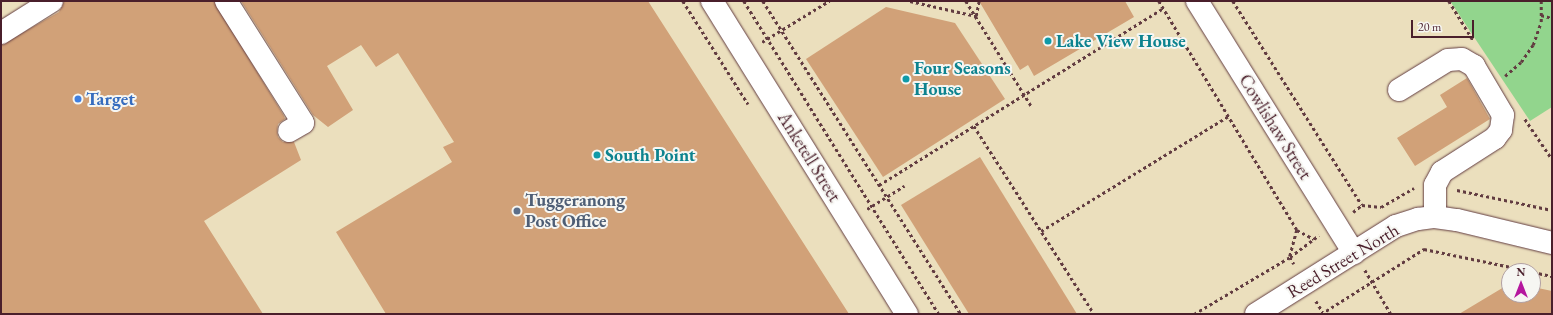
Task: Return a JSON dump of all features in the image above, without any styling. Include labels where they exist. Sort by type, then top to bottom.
[{"type":"street","points":[[1,33],[52,1]]},
{"type":"street","points":[[226,1],[302,123],[290,131]]},
{"type":"street","name":"Anketell Street","points":[[712,1],[907,314]]},
{"type":"street","name":"Cowlishaw Street","points":[[1197,1],[1354,253]]},
{"type":"street","points":[[1398,90],[1448,60],[1462,59],[1474,66],[1488,88],[1502,115],[1500,130],[1495,138],[1442,172],[1435,185],[1435,217]]},
{"type":"street","name":"Reed Street North","points":[[1256,314],[1396,226],[1435,217],[1552,242]]},
{"type":"path","points":[[744,1],[939,314]]},
{"type":"path","points":[[763,1],[961,314]]},
{"type":"path","points":[[724,66],[829,1]]},
{"type":"path","points":[[910,1],[976,16]]},
{"type":"path","points":[[966,1],[1032,107]]},
{"type":"path","points":[[976,16],[979,1]]},
{"type":"path","points":[[1159,1],[1297,230],[1314,238],[1290,257],[1194,314]]},
{"type":"path","points":[[1234,1],[1362,205],[1381,207],[1413,188]]},
{"type":"path","points":[[1488,88],[1521,62],[1533,45],[1541,15],[1541,1]]},
{"type":"path","points":[[879,185],[1163,8]]},
{"type":"path","points":[[1541,15],[1552,18]]},
{"type":"path","points":[[1041,231],[1228,116]]},
{"type":"path","points":[[974,126],[1094,314]]},
{"type":"path","points":[[1435,185],[1552,210]]},
{"type":"path","points":[[1290,257],[1297,230]]},
{"type":"path","points":[[1321,314],[1424,249],[1501,265]]},
{"type":"path","points":[[1354,253],[1391,314]]},
{"type":"path","points":[[1541,274],[1552,276]]},
{"type":"green space","points":[[1450,1],[1552,1],[1552,107],[1530,121]]},
{"type":"building","points":[[64,1],[214,1],[284,116],[285,119],[278,124],[278,137],[283,142],[294,142],[301,160],[204,221],[263,314],[1,314],[1,45],[59,12]]},
{"type":"building","name":"South Point","points":[[241,1],[648,1],[849,314],[386,314],[336,232],[452,162],[443,147],[454,142],[398,53],[376,67],[361,45],[327,66],[353,110],[328,127],[313,115]]},
{"type":"building","name":"Lake View House","points":[[979,1],[1125,1],[1134,17],[1034,76],[1028,65],[1020,70]]},
{"type":"building","name":"Four Seasons House","points":[[886,7],[955,23],[1005,99],[883,177],[806,59]]},
{"type":"building","points":[[1467,78],[1490,119],[1415,166],[1397,138],[1447,107],[1440,95]]},
{"type":"building","points":[[980,157],[1077,314],[969,314],[901,205]]},
{"type":"building","points":[[1501,289],[1501,303],[1541,303],[1541,289],[1552,291],[1552,314],[1459,314]]},
{"type":"place","name":"Lake View House","points":[[1048,41]]},
{"type":"place","name":"Four Seasons House","points":[[906,79]]},
{"type":"place","name":"Target","points":[[78,99]]},
{"type":"place","name":"South Point","points":[[597,155]]},
{"type":"place","name":"Tuggeranong Post Office","points":[[517,211]]}]
